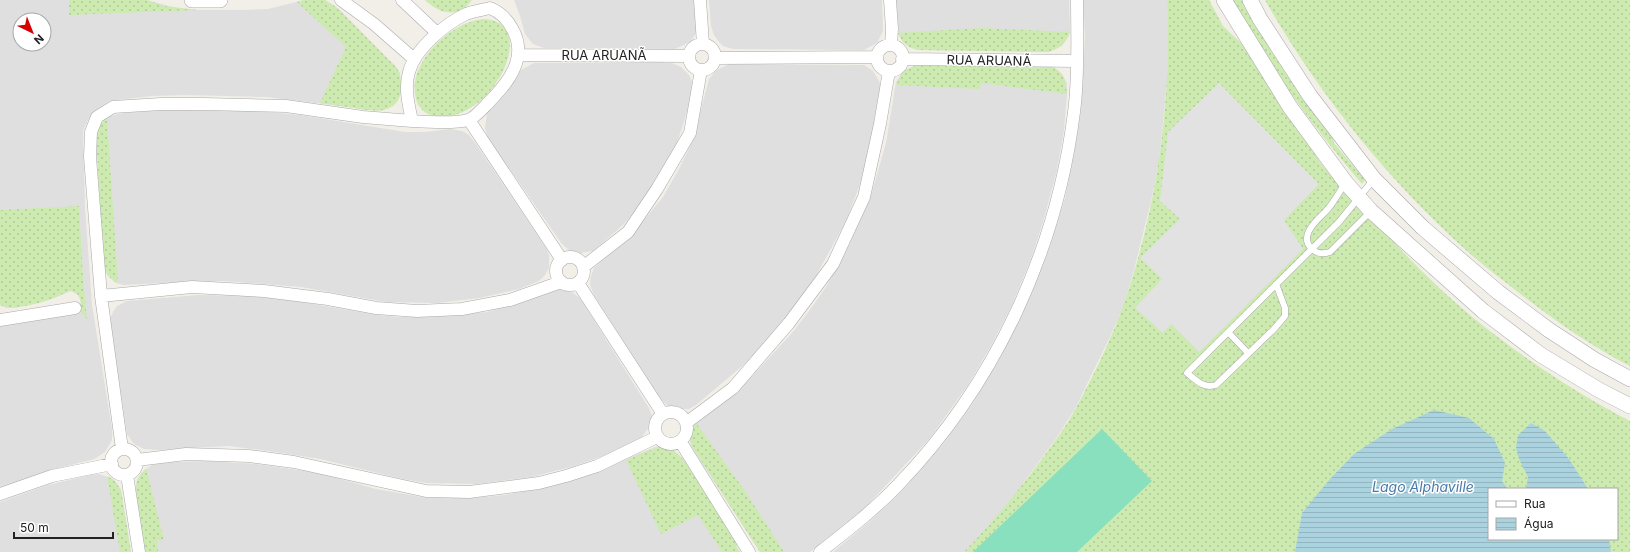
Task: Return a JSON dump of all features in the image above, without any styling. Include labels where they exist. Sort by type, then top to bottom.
[{"type":"street","points":[[192,0],[220,0]]},
{"type":"street","points":[[341,0],[374,24],[414,59]]},
{"type":"street","points":[[402,0],[437,33]]},
{"type":"street","points":[[700,0],[703,44]]},
{"type":"street","points":[[890,0],[892,28],[891,45]]},
{"type":"street","points":[[820,552],[852,527],[897,486],[953,419],[994,355],[1014,316],[1050,224],[1068,154],[1075,110],[1077,0]]},
{"type":"street","points":[[1224,0],[1290,107],[1358,198],[1483,311],[1541,355],[1598,390],[1630,406]]},
{"type":"street","points":[[1250,0],[1260,19],[1310,96],[1374,179],[1423,228],[1498,292],[1595,360],[1630,379]]},
{"type":"street","points":[[122,449],[101,296],[90,157],[91,132],[97,117],[113,107],[161,104],[204,104],[286,106],[363,117],[412,121],[437,122],[469,120],[502,88],[511,76],[519,55],[518,39],[509,21],[490,4],[451,22],[437,33],[414,59],[408,73],[407,96],[412,121]]},
{"type":"street","points":[[703,44],[713,49],[715,58],[710,67],[701,70],[692,65],[689,56],[694,46],[703,44]]},
{"type":"street","points":[[891,45],[899,50],[902,59],[898,67],[888,70],[880,66],[877,57],[881,48],[891,45]]},
{"type":"street","name":"RUA ARUANÃ","points":[[519,55],[689,56]]},
{"type":"street","points":[[715,58],[877,57]]},
{"type":"street","name":"RUA ARUANÃ","points":[[902,59],[1076,61]]},
{"type":"street","points":[[583,267],[628,232],[661,183],[690,133],[701,70]]},
{"type":"street","points":[[686,423],[733,388],[789,323],[833,264],[864,197],[880,124],[888,70]]},
{"type":"street","points":[[469,120],[562,260]]},
{"type":"street","points":[[574,258],[580,262],[583,267],[583,274],[578,282],[569,285],[561,282],[557,277],[556,270],[558,264],[562,260],[574,258]]},
{"type":"street","points":[[101,296],[192,287],[264,291],[328,299],[376,308],[417,311],[462,309],[510,300],[561,282]]},
{"type":"street","points":[[578,282],[663,414]]},
{"type":"street","points":[[0,320],[76,308]]},
{"type":"street","points":[[669,412],[676,413],[683,417],[686,423],[686,433],[680,442],[675,444],[667,444],[657,437],[655,433],[655,425],[658,418],[669,412]]},
{"type":"street","points":[[137,460],[186,454],[249,456],[301,463],[426,491],[469,492],[532,484],[566,476],[597,466],[657,437]]},
{"type":"street","points":[[680,442],[749,552]]},
{"type":"street","points":[[122,449],[132,451],[137,460],[135,470],[126,475],[117,472],[112,464],[114,454],[122,449]]},
{"type":"street","points":[[0,494],[52,476],[112,464]]},
{"type":"street","points":[[126,475],[139,552]]},
{"type":"lane","points":[[1276,284],[1285,308],[1284,316],[1216,385],[1209,387],[1204,386],[1187,373],[1276,284],[1339,222],[1374,179]]},
{"type":"lane","points":[[1346,183],[1327,210],[1313,224],[1308,232],[1308,242],[1312,249],[1324,254],[1330,252],[1371,211]]},
{"type":"lane","points":[[1228,332],[1248,353]]},
{"type":"shaded area","points":[[0,0],[147,0],[176,8],[198,10],[243,10],[268,9],[304,0],[325,0],[340,10],[397,68],[400,73],[400,95],[389,108],[380,111],[267,97],[185,95],[152,96],[109,101],[94,112],[83,131],[85,207],[92,305],[112,429],[112,440],[105,452],[94,459],[0,486],[0,326],[79,309],[81,302],[78,295],[71,291],[52,299],[15,308],[6,308],[0,305]]},
{"type":"shaded area","points":[[514,0],[695,0],[697,26],[695,35],[690,42],[675,49],[544,48],[533,44],[525,34]]},
{"type":"shaded area","points":[[709,0],[882,0],[883,31],[877,43],[864,50],[733,49],[723,46],[714,35],[711,26]]},
{"type":"shaded area","points":[[896,0],[1069,0],[1070,32],[1062,46],[1048,52],[918,50],[909,47],[899,35]]},
{"type":"shaded area","points":[[1083,0],[1167,0],[1169,36],[1167,84],[1159,161],[1152,197],[1134,270],[1123,307],[1109,339],[1075,409],[1055,440],[1010,501],[986,530],[964,552],[833,552],[895,498],[944,443],[973,403],[999,360],[1026,305],[1046,257],[1065,198],[1075,146],[1081,109],[1085,36]]},
{"type":"shaded area","points":[[534,63],[672,63],[681,67],[689,75],[692,82],[691,100],[676,146],[662,172],[640,205],[623,225],[593,251],[580,253],[570,251],[562,244],[488,138],[485,128],[487,113],[504,96],[521,70]]},
{"type":"shaded area","points":[[729,64],[864,65],[873,71],[881,87],[868,155],[859,187],[846,221],[801,300],[760,349],[740,368],[696,405],[689,409],[676,409],[668,406],[659,397],[594,295],[590,285],[591,276],[594,268],[635,231],[663,197],[693,140],[709,79],[717,70]]},
{"type":"shaded area","points":[[914,66],[1054,67],[1062,74],[1067,83],[1064,130],[1057,170],[1044,219],[1031,259],[1012,305],[992,344],[968,385],[930,438],[862,511],[810,552],[760,552],[691,445],[690,438],[693,427],[696,423],[740,389],[792,333],[826,287],[850,243],[872,192],[886,143],[896,82],[903,71]]},
{"type":"shaded area","points":[[1219,83],[1319,184],[1284,220],[1303,249],[1199,352],[1171,324],[1163,333],[1135,308],[1162,279],[1140,258],[1180,219],[1160,201],[1168,132]]},
{"type":"shaded area","points":[[162,110],[256,111],[301,115],[405,132],[425,132],[450,129],[462,131],[469,135],[476,144],[546,248],[549,255],[549,268],[539,281],[519,289],[479,298],[437,303],[386,302],[301,287],[224,281],[123,285],[114,282],[105,272],[103,120],[110,116],[123,113]]},
{"type":"shaded area","points":[[561,289],[573,293],[580,298],[649,408],[652,416],[650,426],[641,438],[603,456],[574,466],[532,477],[477,484],[426,483],[320,459],[229,446],[158,450],[144,449],[134,444],[127,434],[110,320],[117,306],[127,301],[198,295],[250,296],[290,300],[378,315],[399,317],[431,317],[487,312]]},
{"type":"shaded area","points":[[655,447],[672,449],[683,459],[739,544],[736,546],[740,552],[145,552],[136,492],[136,483],[141,473],[152,465],[170,462],[207,461],[256,464],[319,473],[376,489],[429,498],[472,498],[505,495],[550,486],[587,475]]},
{"type":"shaded area","points":[[99,474],[111,478],[117,483],[121,490],[131,552],[0,552],[0,502],[48,485]]},
{"type":"green space","points":[[69,0],[147,0],[165,6],[198,10],[69,15]]},
{"type":"green space","points":[[304,0],[325,0],[336,7],[397,68],[401,83],[401,92],[394,105],[375,111],[320,103],[346,47],[297,2]]},
{"type":"green space","points":[[425,0],[472,0],[461,10],[449,12],[436,9]]},
{"type":"green space","points":[[1167,0],[1209,0],[1223,26],[1241,43],[1304,133],[1315,154],[1329,174],[1442,291],[1471,316],[1548,373],[1588,398],[1630,421],[1630,552],[964,552],[1015,493],[1065,427],[1107,345],[1123,306],[1145,232],[1160,155],[1167,78]]},
{"type":"green space","points":[[1233,0],[1243,0],[1330,130],[1334,143],[1365,180],[1362,184],[1292,95],[1261,49]]},
{"type":"green space","points":[[1265,0],[1630,0],[1630,366],[1583,339],[1538,307],[1477,260],[1409,194],[1356,133],[1331,101],[1286,35]]},
{"type":"green space","points":[[484,19],[501,24],[509,37],[509,53],[503,72],[491,90],[475,105],[456,115],[435,116],[426,113],[417,102],[415,86],[418,72],[424,59],[445,36],[458,27]]},
{"type":"green space","points":[[981,28],[1070,32],[1062,45],[1048,52],[918,50],[905,44],[898,33]]},
{"type":"green space","points":[[917,65],[1048,65],[1053,67],[1063,76],[1067,94],[981,83],[980,89],[896,85],[903,71]]},
{"type":"green space","points":[[107,118],[118,284],[108,276],[103,262],[96,136],[100,124]]},
{"type":"green space","points":[[79,206],[87,319],[79,309],[81,300],[79,295],[71,291],[28,306],[6,307],[0,305],[0,210]]},
{"type":"green space","points":[[696,423],[745,491],[784,552],[760,552],[691,445],[691,433]]},
{"type":"green space","points":[[1102,429],[1152,481],[1077,552],[973,552]]},
{"type":"green space","points":[[660,446],[672,449],[683,459],[739,544],[736,546],[740,552],[722,552],[698,515],[661,534],[626,460]]},
{"type":"green space","points":[[146,468],[164,540],[157,540],[158,552],[145,552],[136,488],[138,478]]},
{"type":"green space","points":[[107,476],[114,480],[121,490],[131,552],[120,552]]},
{"type":"water","name":"Lago Alphaville","points":[[1434,410],[1469,418],[1494,439],[1505,463],[1502,481],[1507,488],[1488,488],[1488,540],[1609,540],[1611,552],[1295,552],[1302,513],[1330,479],[1354,454],[1392,429]]},
{"type":"water","points":[[1531,423],[1545,431],[1569,459],[1587,488],[1526,488],[1528,477],[1519,459],[1516,448],[1518,435]]}]
